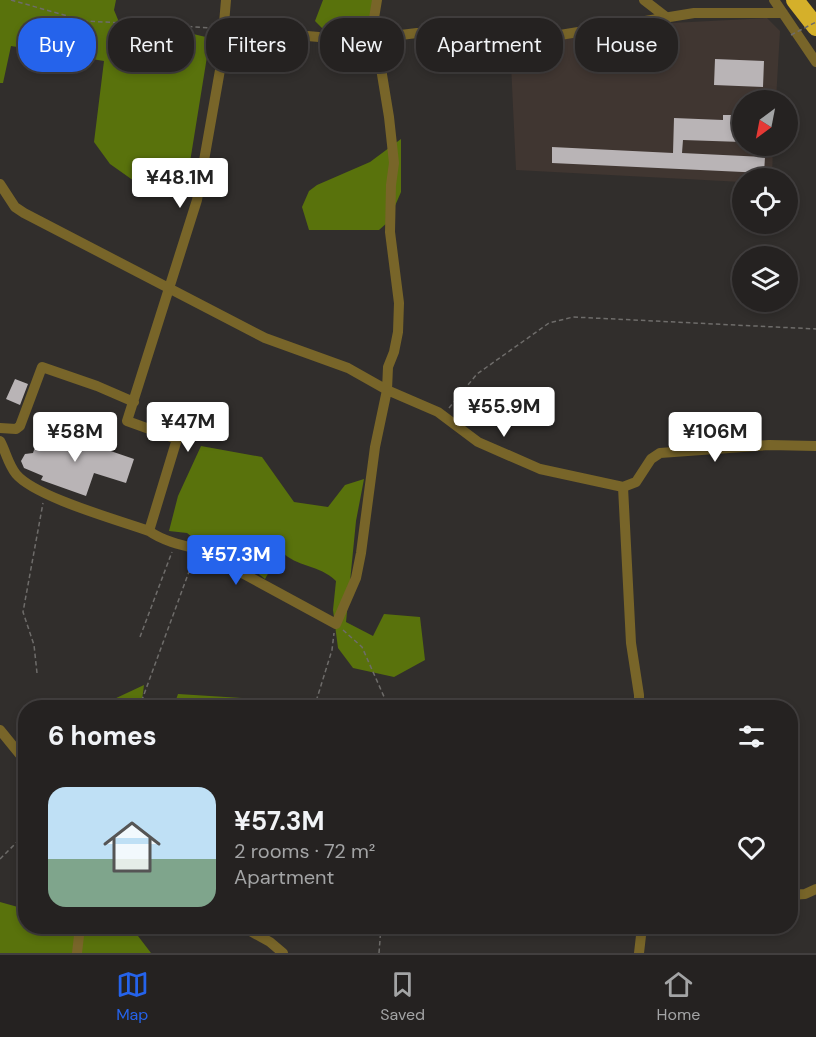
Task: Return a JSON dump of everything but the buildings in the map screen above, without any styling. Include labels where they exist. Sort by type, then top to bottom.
[{"type":"highway","points":[[809,0],[816,9]]},
{"type":"highway","points":[[789,7],[816,27]]},
{"type":"street","points":[[225,18],[226,0]]},
{"type":"street","points":[[374,18],[377,0]]},
{"type":"street","points":[[644,0],[666,17]]},
{"type":"street","points":[[774,0],[789,7],[816,62]]},
{"type":"street","points":[[404,35],[516,32],[560,35],[694,13],[789,7]]},
{"type":"street","points":[[149,531],[177,439],[127,421],[171,290],[203,177],[220,72]]},
{"type":"street","points":[[0,441],[8,462],[17,476],[44,493],[149,531],[156,536],[198,549],[336,624],[356,578],[362,553],[375,447],[387,390],[388,367],[398,332],[399,303],[390,232],[394,163],[382,72]]},
{"type":"street","points":[[0,184],[15,207],[24,213],[266,338],[348,368],[387,390],[443,415],[478,442],[540,469],[623,487],[636,482],[651,459],[660,453],[769,445],[816,446]]},
{"type":"street","points":[[0,428],[16,429],[20,426],[42,367],[134,402]]},
{"type":"street","points":[[623,487],[631,643],[639,700]]},
{"type":"street","points":[[0,730],[18,752]]},
{"type":"street","points":[[798,894],[816,889]]},
{"type":"street","points":[[77,953],[79,934]]},
{"type":"street","points":[[256,934],[283,953]]},
{"type":"street","points":[[639,953],[641,934]]},
{"type":"path","points":[[11,0],[85,21],[206,28]]},
{"type":"path","points":[[791,35],[816,22]]},
{"type":"path","points":[[443,415],[477,374],[549,323],[566,319],[816,329]]},
{"type":"path","points":[[37,673],[34,645],[23,612],[44,493]]},
{"type":"path","points":[[140,638],[176,543]]},
{"type":"path","points":[[142,700],[198,549]]},
{"type":"path","points":[[316,700],[332,650],[336,624]]},
{"type":"path","points":[[336,624],[362,647],[386,700]]},
{"type":"path","points":[[0,859],[18,841]]},
{"type":"path","points":[[379,953],[380,934]]},
{"type":"shaded area","points":[[767,18],[780,31],[777,90],[732,90],[732,156],[773,156],[772,168],[732,168],[732,181],[516,170],[511,72],[563,72],[563,38],[575,36],[575,72],[678,72],[678,23]]},
{"type":"green space","points":[[0,0],[116,0],[114,10],[117,18],[108,18],[108,72],[194,72],[194,34],[206,37],[206,63],[190,162],[157,163],[144,188],[110,164],[94,142],[104,61],[96,60],[96,18],[18,18],[18,47],[11,46],[3,83],[0,83]]},
{"type":"green space","points":[[323,0],[376,0],[372,18],[320,18],[320,26],[315,21]]},
{"type":"green space","points":[[401,139],[401,192],[388,222],[379,230],[309,230],[302,207],[309,191],[317,185],[370,162]]},
{"type":"green space","points":[[201,446],[262,457],[294,502],[328,507],[345,485],[364,479],[356,521],[346,622],[373,636],[384,614],[420,617],[425,660],[394,677],[353,668],[338,648],[333,610],[336,581],[281,551],[265,579],[251,568],[205,547],[187,533],[169,531],[178,496]]},
{"type":"green space","points":[[144,685],[142,700],[112,700]]},
{"type":"green space","points":[[178,694],[242,698],[242,700],[176,700]]},
{"type":"green space","points":[[0,902],[18,907],[18,934],[130,934],[138,936],[151,953],[0,953]]}]
